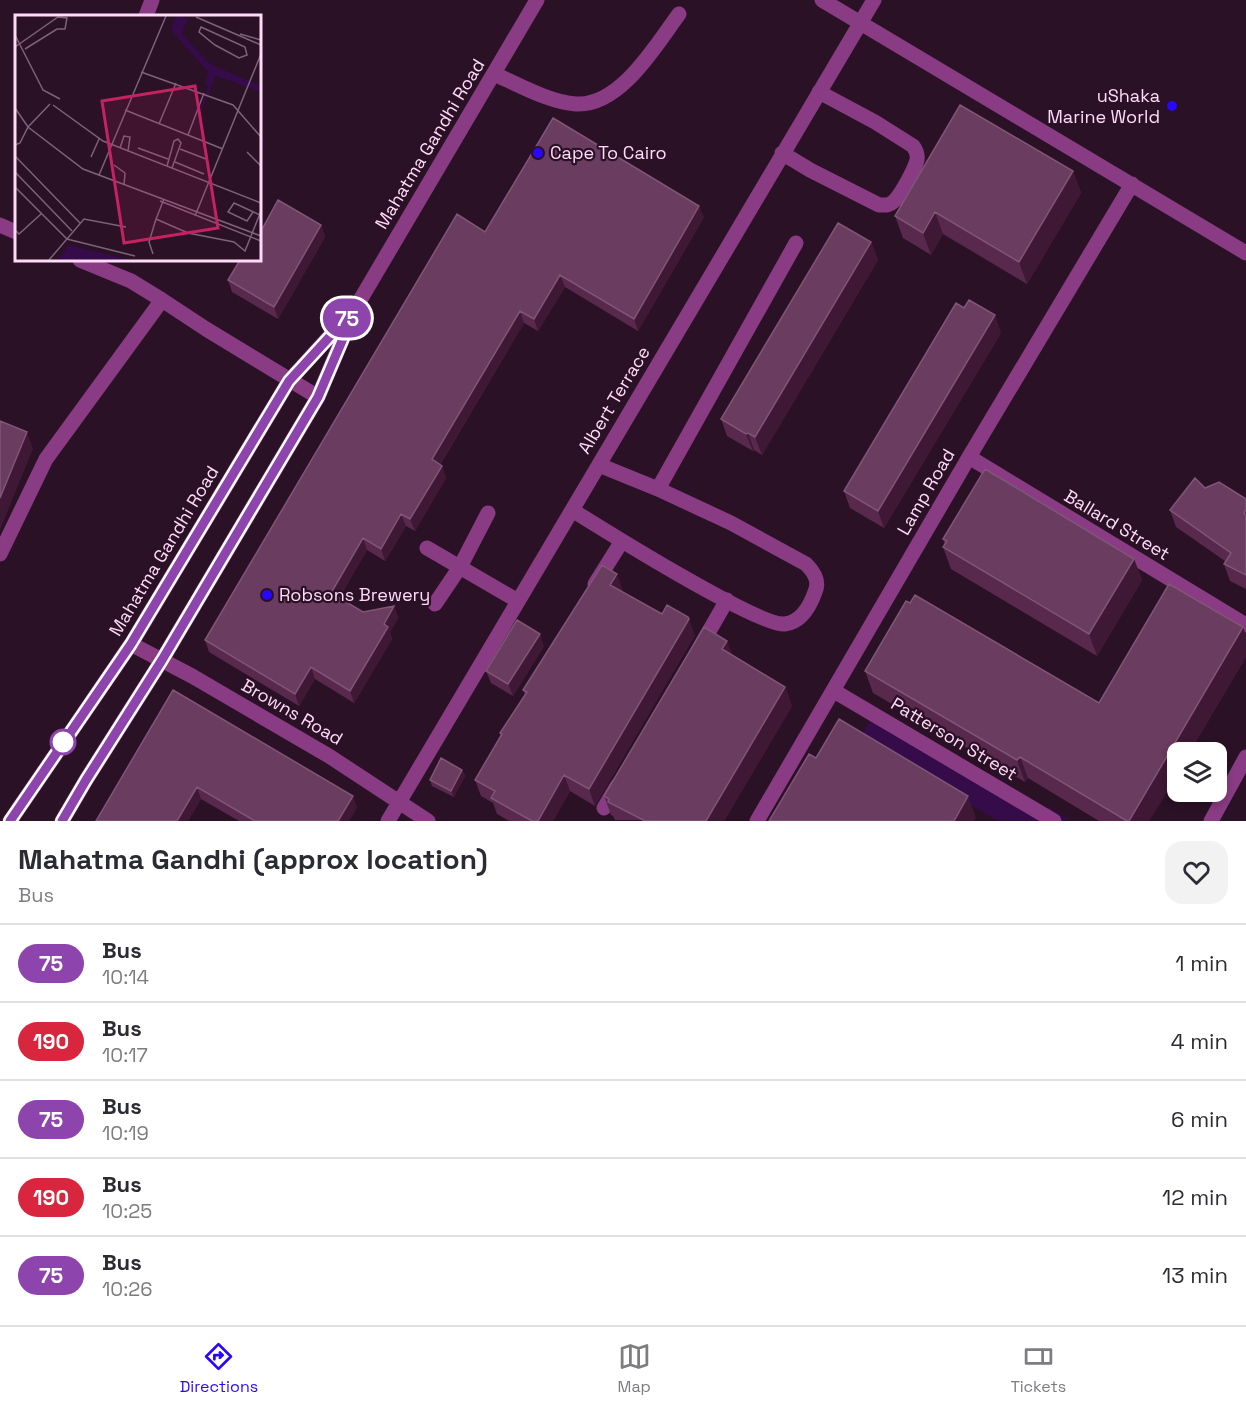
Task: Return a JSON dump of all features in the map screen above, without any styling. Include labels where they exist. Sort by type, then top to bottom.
[{"type":"street","points":[[146,15],[152,0]]},
{"type":"street","name":"Mahatma Gandhi Road","points":[[62,821],[162,660],[318,397],[356,308],[537,0]]},
{"type":"street","points":[[822,0],[1246,253]]},
{"type":"street","name":"Albert Terrace","points":[[388,821],[874,0]]},
{"type":"street","points":[[494,74],[552,99],[577,104],[593,102],[606,97],[620,87],[644,62],[679,14]]},
{"type":"street","points":[[782,153],[879,205],[894,202],[899,194],[917,159],[914,146],[819,92]]},
{"type":"street","name":"Lamp Road","points":[[757,821],[1131,184]]},
{"type":"street","points":[[0,225],[15,232]]},
{"type":"street","points":[[658,489],[796,243]]},
{"type":"street","points":[[82,261],[131,281],[318,397]]},
{"type":"street","points":[[0,554],[46,459],[162,300]]},
{"type":"street","name":"Mahatma Gandhi Road","points":[[10,821],[131,644],[289,381],[356,308]]},
{"type":"street","name":"Ballard Street","points":[[969,457],[1246,625]]},
{"type":"street","points":[[572,510],[622,541],[761,618],[775,624],[785,624],[802,616],[817,588],[814,572],[806,564],[731,523],[658,489],[598,465]]},
{"type":"street","points":[[435,604],[460,567],[488,513]]},
{"type":"street","points":[[584,601],[622,541]]},
{"type":"street","points":[[427,548],[518,601]]},
{"type":"street","points":[[692,660],[727,600]]},
{"type":"street","name":"Browns Road","points":[[131,644],[329,756],[428,821]]},
{"type":"street","name":"Patterson Street","points":[[834,691],[1054,821]]},
{"type":"street","points":[[1211,821],[1246,757]]},
{"type":"street","points":[[604,808],[628,769]]},
{"type":"shaded area","points":[[872,717],[1037,818],[1049,807],[1069,820],[998,821],[859,740]]},
{"type":"building","points":[[960,105],[1073,171],[1019,262],[935,212],[923,233],[895,216]]},
{"type":"building","points":[[553,118],[699,206],[634,319],[560,275],[534,319],[520,311],[432,459],[442,466],[410,519],[401,514],[381,549],[363,538],[331,593],[363,612],[394,606],[384,624],[388,627],[350,691],[311,667],[295,694],[205,640],[457,214],[485,232]]},
{"type":"building","points":[[278,200],[321,225],[274,307],[228,280],[239,261],[261,261],[261,231]]},
{"type":"building","points":[[838,223],[871,242],[755,437],[746,434],[721,419]]},
{"type":"building","points":[[969,300],[995,315],[878,511],[844,491],[956,303],[964,308]]},
{"type":"building","points":[[0,421],[27,432],[0,498]]},
{"type":"building","points":[[985,469],[1134,559],[1089,634],[943,547],[947,541],[943,539]]},
{"type":"building","points":[[1195,478],[1205,488],[1219,482],[1246,499],[1244,513],[1246,515],[1246,575],[1224,564],[1231,553],[1170,510]]},
{"type":"building","points":[[602,565],[617,574],[610,585],[662,614],[667,605],[689,619],[589,789],[564,775],[538,821],[532,821],[491,798],[495,791],[475,780],[502,734],[500,733],[527,692],[523,690]]},
{"type":"building","points":[[1169,584],[1243,627],[1175,742],[1167,742],[1167,756],[1129,821],[1020,757],[1017,760],[865,671],[906,601],[910,603],[915,595],[1099,703]]},
{"type":"building","points":[[517,620],[540,634],[508,684],[486,671]]},
{"type":"building","points":[[704,627],[727,641],[722,649],[785,687],[706,821],[645,821],[608,802],[609,799],[604,796]]},
{"type":"building","points":[[173,690],[353,796],[338,821],[255,821],[197,787],[177,821],[96,821]]},
{"type":"building","points":[[839,719],[968,796],[954,821],[769,821],[809,754],[816,758]]},
{"type":"building","points":[[441,758],[462,770],[451,791],[430,780]]},
{"type":"bus line","name":"75","points":[[10,821],[131,644],[289,381],[356,308],[318,397],[162,660],[62,821]]},
{"type":"place","name":"uShaka Marine World","points":[[1172,106]]},
{"type":"place","name":"Cape To Cairo","points":[[538,153]]},
{"type":"place","name":"Robsons Brewery","points":[[267,595]]}]
